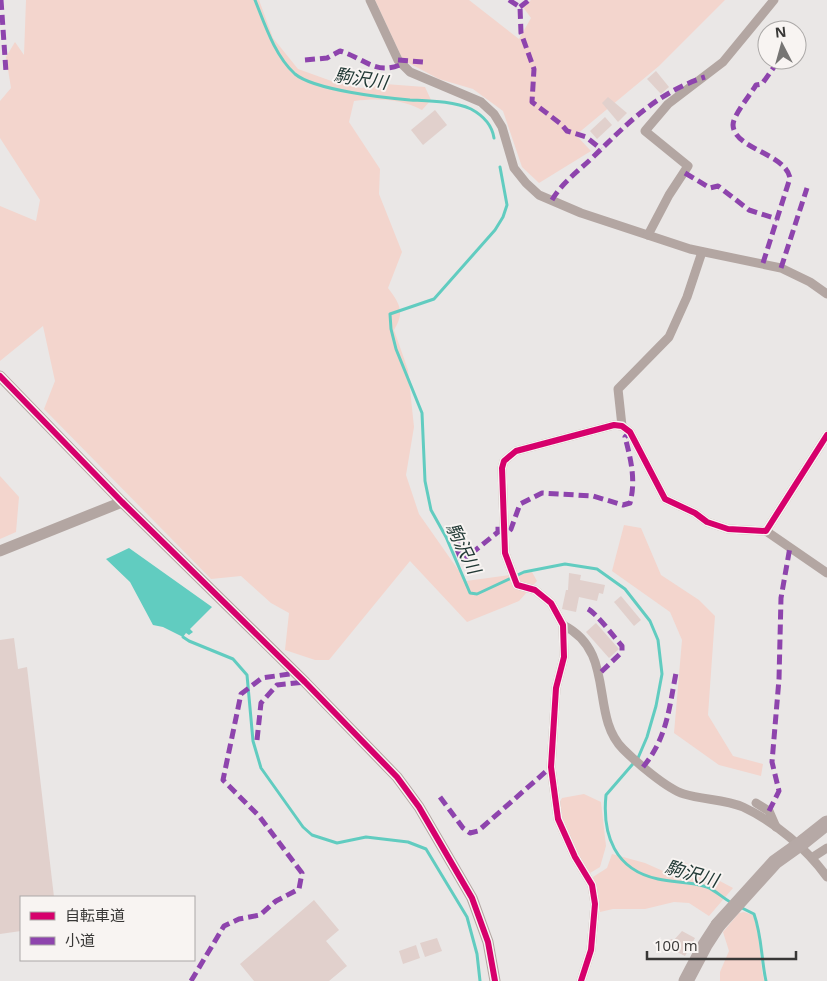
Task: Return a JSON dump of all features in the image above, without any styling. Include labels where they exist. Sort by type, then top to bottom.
[{"type":"highway","points":[[686,981],[718,925],[775,862],[827,822]]},
{"type":"street","points":[[370,0],[398,60],[410,72],[481,102],[494,114],[502,128],[514,168],[526,184],[539,195],[581,213],[702,252],[780,268],[810,282],[827,294]]},
{"type":"street","points":[[648,235],[669,195],[688,166],[645,131],[668,104],[723,62],[774,0]]},
{"type":"street","points":[[622,426],[618,390],[668,337],[687,297],[702,252]]},
{"type":"street","points":[[0,376],[122,502],[305,682],[397,777],[419,807],[472,898],[488,942],[495,981]]},
{"type":"street","points":[[581,981],[591,950],[596,904],[592,885],[575,857],[558,819],[551,767],[556,688],[564,656],[563,625],[551,603],[535,590],[517,585],[505,553],[502,468],[504,461],[516,451],[614,425],[622,426],[630,432],[665,499],[695,513],[707,522],[728,530],[766,531],[827,572]]},
{"type":"street","points":[[766,531],[827,434]]},
{"type":"street","points":[[0,551],[122,502]]},
{"type":"street","points":[[563,625],[575,631],[589,649],[600,672],[611,733],[640,765],[682,794],[742,807],[776,827],[812,857],[827,877]]},
{"type":"street","points":[[756,803],[769,811],[776,827]]},
{"type":"street","points":[[812,857],[827,848]]},
{"type":"shaded area","points":[[26,0],[259,0],[273,38],[298,69],[337,83],[361,88],[385,84],[425,87],[431,100],[422,110],[414,106],[389,100],[354,101],[349,122],[380,169],[379,194],[402,252],[388,288],[400,308],[399,318],[394,330],[408,370],[414,427],[406,475],[419,514],[466,581],[532,572],[537,581],[519,601],[467,622],[410,561],[329,660],[315,660],[285,650],[289,613],[271,603],[241,576],[211,579],[44,409],[55,381],[43,326],[0,361],[0,206],[36,221],[40,200],[0,138],[0,101],[11,88],[6,57],[15,42],[24,55]]},
{"type":"shaded area","points":[[375,0],[469,0],[519,39],[531,18],[523,7],[531,0],[725,0],[659,66],[576,135],[591,151],[539,183],[522,167],[503,111],[473,89],[439,79],[403,60]]},
{"type":"shaded area","points":[[0,476],[19,497],[16,532],[0,539]]},
{"type":"shaded area","points":[[624,525],[641,528],[661,575],[699,600],[715,616],[708,715],[733,756],[763,764],[761,776],[719,765],[674,733],[682,640],[670,612],[612,571]]},
{"type":"shaded area","points":[[584,794],[601,802],[606,846],[600,867],[590,873],[573,850],[558,805],[562,798]]},
{"type":"shaded area","points":[[612,854],[645,863],[663,871],[675,864],[684,862],[733,888],[709,916],[689,903],[674,902],[645,909],[613,909],[600,912],[593,877],[607,868]]},
{"type":"shaded area","points":[[744,912],[753,915],[756,923],[764,981],[720,981],[720,972],[729,951],[723,932],[739,913]]},
{"type":"water","points":[[129,548],[212,607],[190,629],[193,632],[189,635],[186,633],[183,637],[163,627],[153,625],[130,582],[106,559]]},
{"type":"building","points":[[656,71],[669,87],[661,94],[647,79]]},
{"type":"building","points":[[608,97],[627,113],[618,122],[602,103]]},
{"type":"building","points":[[435,110],[447,125],[423,145],[411,130]]},
{"type":"building","points":[[605,117],[612,125],[597,139],[590,131]]},
{"type":"building","points":[[569,573],[581,575],[580,580],[605,585],[603,594],[599,593],[597,601],[579,597],[576,612],[562,609],[566,590],[568,590]]},
{"type":"building","points":[[621,596],[641,620],[634,626],[614,602]]},
{"type":"building","points":[[596,623],[619,649],[609,658],[586,632]]},
{"type":"building","points":[[14,638],[18,669],[27,667],[54,896],[20,896],[20,931],[0,934],[0,640]]},
{"type":"building","points":[[314,900],[339,930],[326,941],[347,966],[329,981],[254,981],[240,964]]},
{"type":"building","points":[[682,931],[695,938],[685,956],[671,949],[672,947],[668,944],[671,939],[674,940]]},
{"type":"building","points":[[437,938],[442,951],[425,957],[420,943]]},
{"type":"building","points":[[416,945],[420,958],[403,964],[399,951]]},
{"type":"waterway","name":"駒沢川","points":[[255,0],[276,49],[288,67],[304,80],[333,89],[368,95],[464,106],[483,117],[489,125],[494,138]]},
{"type":"waterway","name":"駒沢川","points":[[500,167],[507,205],[503,217],[495,230],[434,299],[390,314],[391,329],[396,349],[422,413],[425,481],[431,510],[446,537],[470,593],[477,594],[524,572],[565,564],[597,569],[625,589],[650,621],[658,640],[662,674],[656,706],[647,737],[638,758],[606,795],[605,810],[609,837],[614,849],[631,868],[658,879],[707,887],[732,903]]},
{"type":"waterway","points":[[183,637],[233,659],[247,675],[253,741],[261,768],[303,827],[312,835],[337,843],[366,837],[408,842],[426,849],[467,917],[477,954],[480,981]]},
{"type":"waterway","name":"駒沢川","points":[[740,907],[754,914],[759,931],[766,981]]},
{"type":"marked path","points":[[1,0],[6,72]]},
{"type":"marked path","points":[[509,0],[520,7],[521,33],[534,69],[532,102],[561,124],[567,131],[586,137],[601,149]]},
{"type":"marked path","points":[[520,7],[529,0]]},
{"type":"marked path","points":[[305,60],[327,58],[340,51],[377,67],[385,68],[402,64]]},
{"type":"marked path","points":[[398,60],[423,62]]},
{"type":"marked path","points":[[763,263],[790,178],[786,170],[779,163],[742,140],[736,133],[733,125],[739,110],[756,85],[762,84],[772,70]]},
{"type":"marked path","points":[[552,200],[570,178],[643,111],[672,92],[705,77]]},
{"type":"marked path","points":[[685,173],[710,188],[718,186],[749,210],[777,219]]},
{"type":"marked path","points":[[781,268],[807,188]]},
{"type":"marked path","points":[[461,559],[451,534],[467,557],[498,532],[498,526],[505,536],[511,529],[520,504],[542,493],[593,496],[623,505],[630,503],[633,478],[625,437],[630,432]]},
{"type":"marked path","points":[[769,811],[779,791],[772,762],[779,679],[781,598],[790,547]]},
{"type":"marked path","points":[[588,609],[622,646],[622,652],[600,673]]},
{"type":"marked path","points":[[191,981],[224,926],[239,919],[260,915],[276,901],[299,889],[302,873],[259,816],[223,780],[241,694],[262,678],[296,673]]},
{"type":"marked path","points":[[643,767],[657,745],[666,723],[676,673]]},
{"type":"marked path","points":[[257,740],[261,703],[277,685],[305,682]]},
{"type":"marked path","points":[[440,797],[463,828],[470,833],[478,831],[551,767]]},
{"type":"cycle path","points":[[0,376],[122,502],[305,682],[397,777],[419,807],[472,898],[488,942],[495,981]]},
{"type":"cycle path","points":[[581,981],[591,950],[595,904],[592,885],[575,857],[558,819],[551,767],[556,688],[564,657],[563,625],[551,603],[535,590],[517,585],[505,553],[502,468],[504,461],[516,451],[614,425],[622,426],[630,432],[665,499],[695,513],[707,522],[728,529],[766,531],[827,435]]}]
